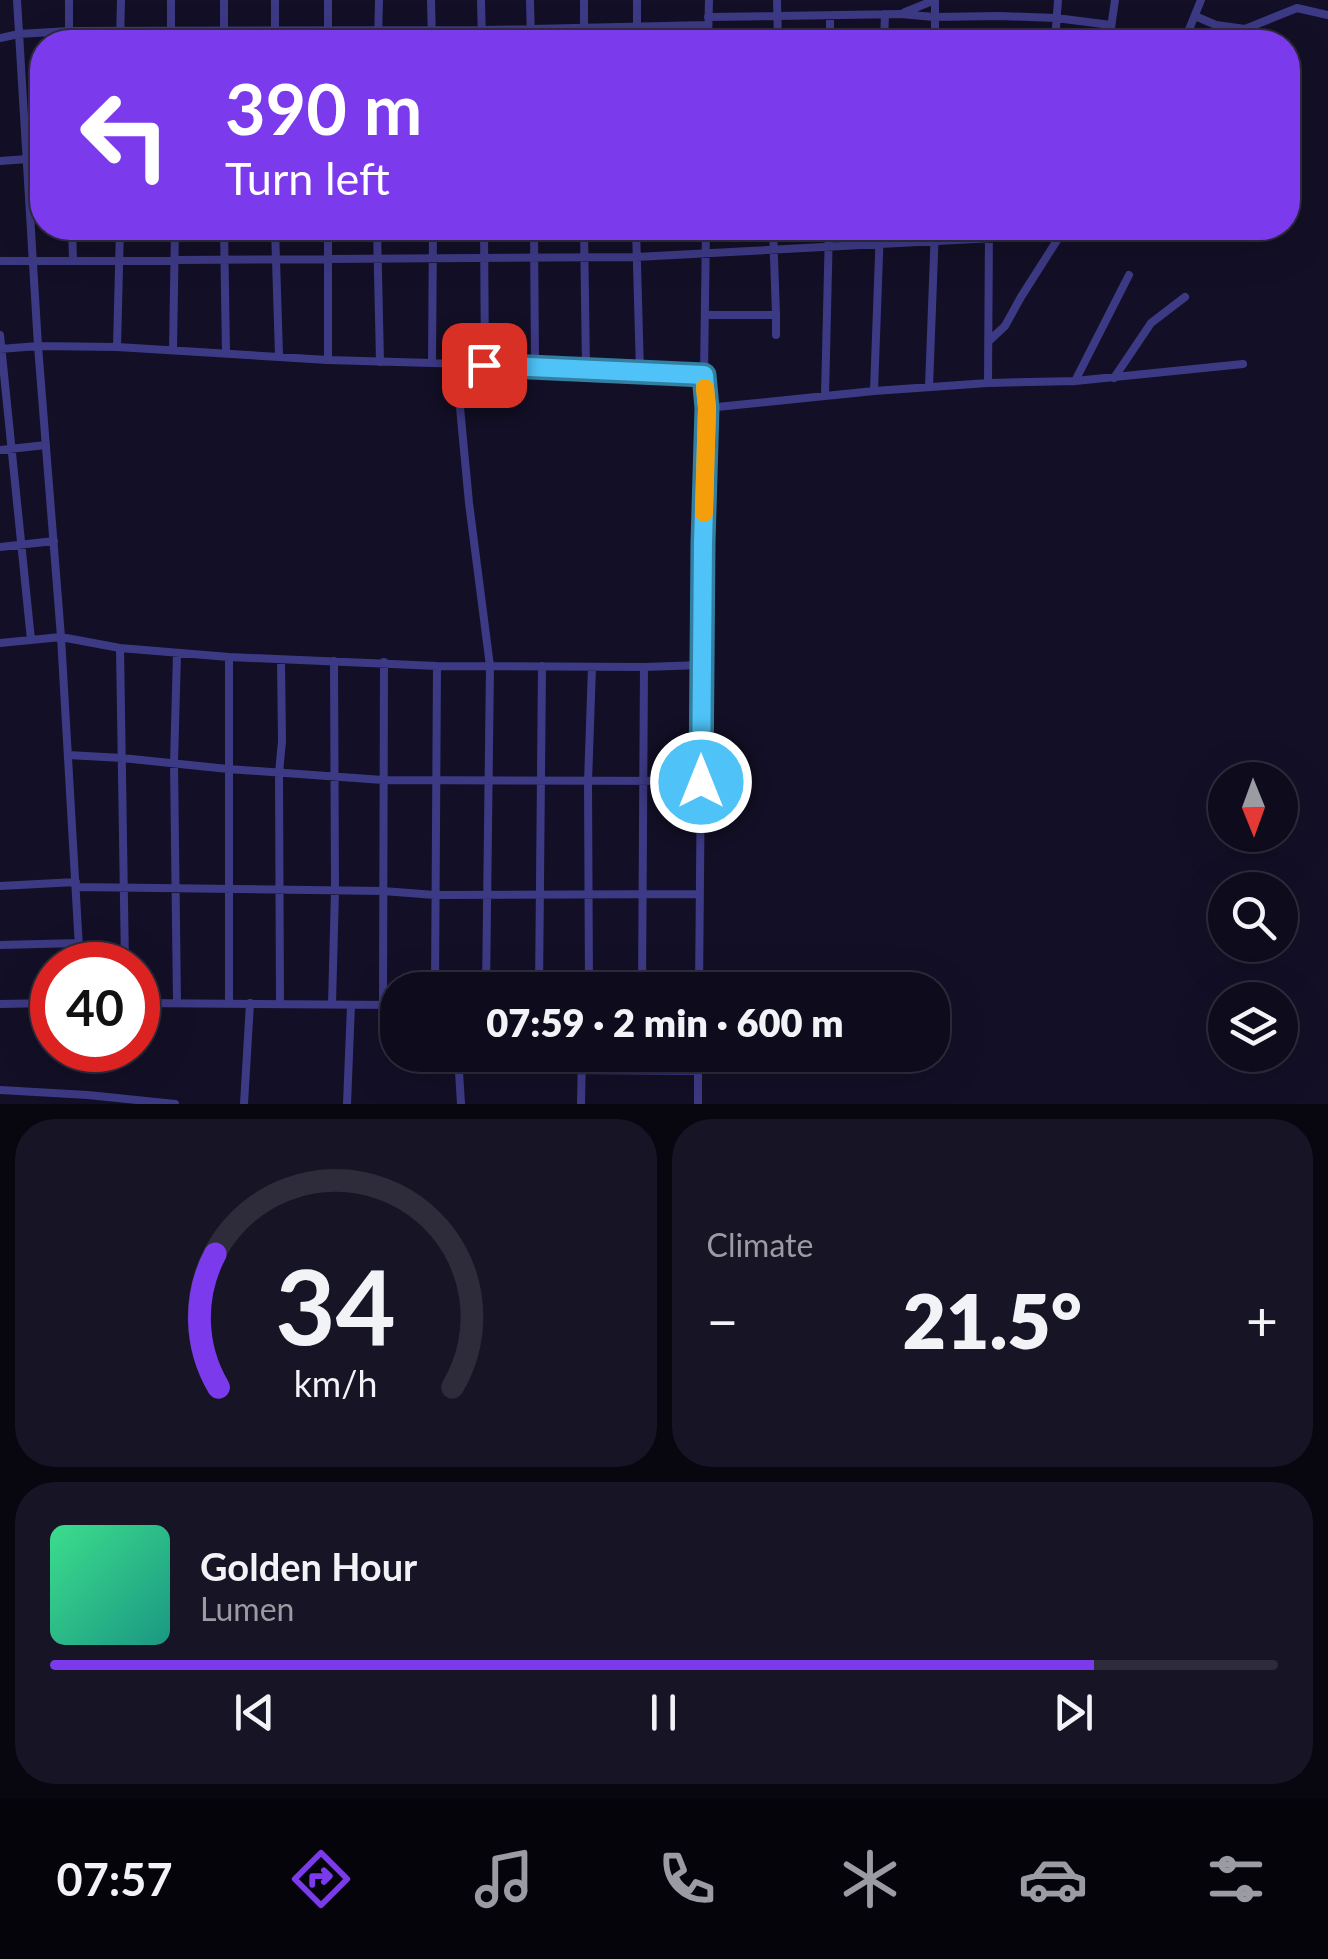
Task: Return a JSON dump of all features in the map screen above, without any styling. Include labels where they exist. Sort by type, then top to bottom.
[{"type":"street","points":[[16,0],[30,190]]},
{"type":"street","points":[[68,0],[68,30]]},
{"type":"street","points":[[120,0],[120,30]]},
{"type":"street","points":[[171,0],[171,30]]},
{"type":"street","points":[[224,0],[224,30]]},
{"type":"street","points":[[275,0],[275,30]]},
{"type":"street","points":[[328,0],[328,30]]},
{"type":"street","points":[[378,0],[378,30],[637,28],[778,16],[885,14],[1056,18],[1110,25]]},
{"type":"street","points":[[432,0],[432,30]]},
{"type":"street","points":[[482,0],[482,30]]},
{"type":"street","points":[[530,0],[530,28]]},
{"type":"street","points":[[584,0],[584,27]]},
{"type":"street","points":[[636,0],[637,28]]},
{"type":"street","points":[[708,30],[709,0]]},
{"type":"street","points":[[778,0],[778,30]]},
{"type":"street","points":[[901,14],[935,0],[934,30]]},
{"type":"street","points":[[1056,30],[1058,0]]},
{"type":"street","points":[[1110,30],[1115,0]]},
{"type":"street","points":[[1189,30],[1201,0]]},
{"type":"street","points":[[1195,16],[1216,26],[1245,29],[1297,8],[1328,15]]},
{"type":"street","points":[[884,30],[885,14]]},
{"type":"street","points":[[830,16],[830,30]]},
{"type":"street","points":[[0,38],[30,33]]},
{"type":"street","points":[[0,162],[28,155]]},
{"type":"street","points":[[33,240],[79,942]]},
{"type":"street","points":[[72,240],[73,260]]},
{"type":"street","points":[[118,347],[120,240]]},
{"type":"street","points":[[173,350],[174,240]]},
{"type":"street","points":[[224,240],[226,352]]},
{"type":"street","points":[[275,240],[278,355]]},
{"type":"street","points":[[328,240],[328,360]]},
{"type":"street","points":[[377,240],[380,362]]},
{"type":"street","points":[[432,363],[433,240]]},
{"type":"street","points":[[484,240],[484,365]]},
{"type":"street","points":[[534,240],[535,366]]},
{"type":"street","points":[[584,240],[586,369]]},
{"type":"street","points":[[636,240],[640,372]]},
{"type":"street","points":[[698,972],[706,240]]},
{"type":"street","points":[[774,240],[776,335]]},
{"type":"street","points":[[826,396],[829,240]]},
{"type":"street","points":[[874,391],[880,240]]},
{"type":"street","points":[[0,261],[636,257],[953,240]]},
{"type":"street","points":[[988,382],[990,240]]},
{"type":"street","points":[[990,340],[1006,326],[1057,240]]},
{"type":"street","points":[[929,387],[935,241]]},
{"type":"street","points":[[1075,382],[1128,275]]},
{"type":"street","points":[[1114,378],[1151,324],[1185,298]]},
{"type":"street","points":[[705,315],[776,315]]},
{"type":"street","points":[[0,335],[30,640]]},
{"type":"street","points":[[1,349],[118,347],[704,375]]},
{"type":"street","points":[[707,408],[988,382],[1075,382],[1243,364]]},
{"type":"street","points":[[456,365],[490,666],[486,972]]},
{"type":"street","points":[[0,450],[46,445]]},
{"type":"street","points":[[0,547],[54,541]]},
{"type":"street","points":[[0,642],[61,638],[120,648],[230,657],[438,666],[702,665]]},
{"type":"street","points":[[120,648],[125,942]]},
{"type":"street","points":[[177,653],[177,1003]]},
{"type":"street","points":[[229,1004],[230,657]]},
{"type":"street","points":[[280,1004],[281,660]]},
{"type":"street","points":[[332,1004],[334,661]]},
{"type":"street","points":[[382,972],[384,662]]},
{"type":"street","points":[[435,972],[438,666]]},
{"type":"street","points":[[539,972],[542,666]]},
{"type":"street","points":[[589,972],[592,666]]},
{"type":"street","points":[[642,972],[644,667]]},
{"type":"street","points":[[68,754],[383,780],[701,782]]},
{"type":"street","points":[[0,886],[435,894],[700,894]]},
{"type":"street","points":[[0,946],[30,944]]},
{"type":"street","points":[[0,1004],[30,1003]]},
{"type":"street","points":[[160,1003],[380,1005]]},
{"type":"street","points":[[244,1104],[250,1003]]},
{"type":"street","points":[[347,1104],[351,1005]]},
{"type":"street","points":[[460,1072],[461,1104]]},
{"type":"street","points":[[582,1072],[582,1104]]},
{"type":"street","points":[[697,1072],[698,1104]]},
{"type":"street","points":[[5,1104],[3,1090],[175,1104]]},
{"type":"slow traffic","points":[[704,513],[705,388]]},
{"type":"route","points":[[484,365],[704,375],[707,408],[701,782]]}]
